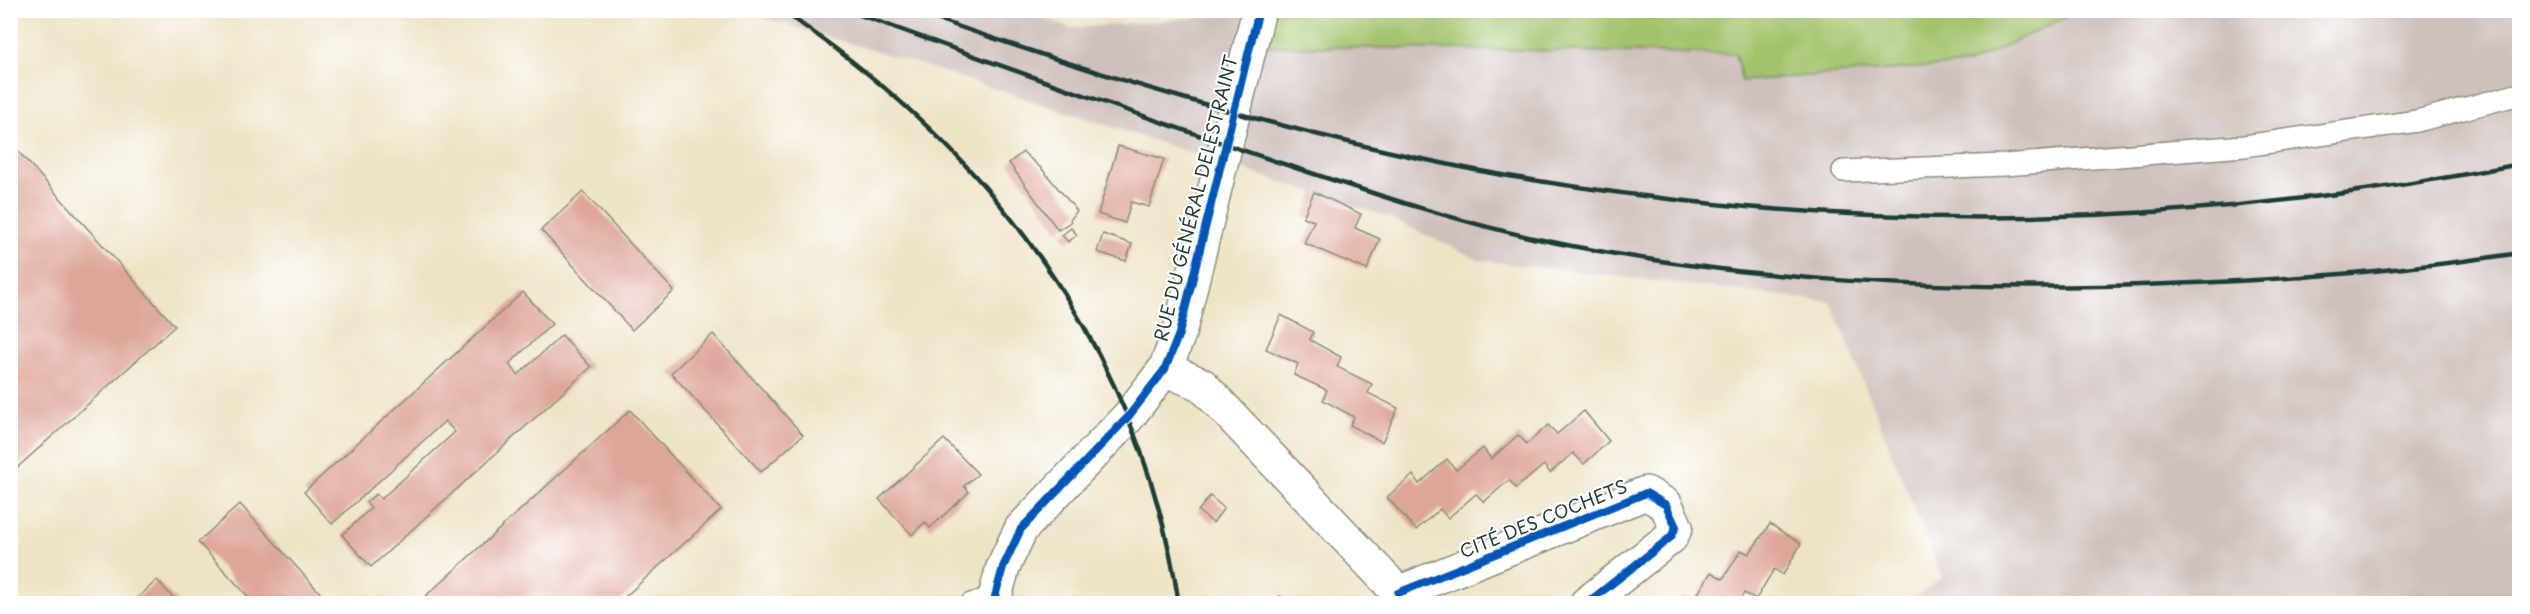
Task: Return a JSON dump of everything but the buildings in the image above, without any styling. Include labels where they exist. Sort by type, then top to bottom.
[{"type":"street","name":"RUE DU GÉNÉRAL DELESTRAINT","points":[[986,601],[1021,529],[1128,417],[1165,369],[1179,334],[1257,19]]},
{"type":"street","name":"CITÉ DES COCHETS","points":[[1165,369],[1202,385],[1403,598],[1646,493],[1666,505],[1676,527],[1671,537],[1586,603]]},
{"type":"lane","points":[[1843,171],[2004,165],[2244,146],[2417,121],[2520,94]]},
{"type":"shaded area","points":[[741,11],[1023,11],[1070,28],[1271,12],[1266,46],[1735,54],[1742,81],[1968,64],[2078,11],[2519,11],[2519,603],[1906,603],[1942,578],[1831,302],[1479,260],[1388,217],[919,64]]},
{"type":"green space","points":[[2078,11],[1968,64],[1742,81],[1735,54],[1265,46],[1271,12]]},
{"type":"railway","points":[[781,10],[857,66],[927,126],[990,193],[1045,264],[1092,341],[1130,423],[1159,511],[1179,604]]},
{"type":"railway","points":[[846,10],[1181,129],[1412,206],[1533,238],[1690,265],[1849,281],[2008,287],[2088,286],[2300,277],[2388,270],[2520,253]]},
{"type":"railway","points":[[911,10],[1185,99],[1394,153],[1554,184],[1753,208],[1863,215],[1973,217],[2083,215],[2193,209],[2302,198],[2411,183],[2520,164]]},
{"type":"cycle path","points":[[993,604],[1003,567],[1021,529],[1128,417],[1165,369],[1179,334],[1259,10]]},
{"type":"cycle path","points":[[1398,593],[1646,493],[1666,505],[1676,527],[1671,537],[1586,604]]}]
